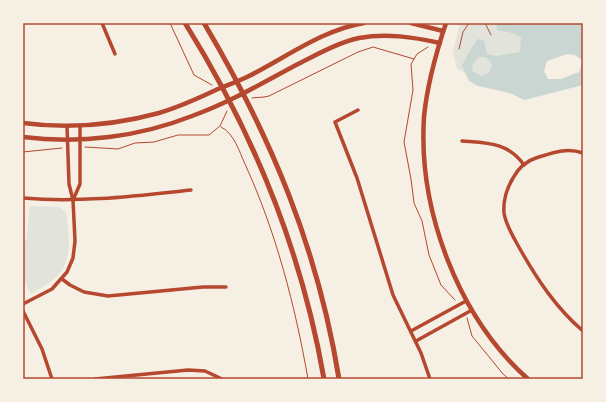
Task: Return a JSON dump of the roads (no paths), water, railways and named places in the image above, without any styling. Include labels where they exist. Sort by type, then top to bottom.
[{"type":"main road","points":[[185,23],[223,87],[267,180],[301,279],[324,379]]},
{"type":"main road","points":[[204,23],[260,125],[282,174],[300,223],[316,275],[328,321],[339,379]]},
{"type":"street","points":[[102,23],[115,54]]},
{"type":"street","points":[[23,123],[80,126],[131,119],[158,113],[187,103],[237,81],[324,35],[342,28],[364,23]]},
{"type":"street","points":[[411,23],[443,31]]},
{"type":"street","points":[[446,23],[428,89],[424,116],[424,152],[431,201],[449,266],[466,301],[482,328],[528,379]]},
{"type":"street","points":[[23,137],[80,140],[116,136],[163,126],[193,116],[229,100],[322,52],[347,41],[360,38],[387,36],[415,37],[440,43]]},
{"type":"street","points":[[358,110],[335,122],[357,178],[393,295],[422,353],[430,379]]},
{"type":"street","points":[[23,304],[52,289],[62,279],[70,265],[74,249],[74,200],[69,184],[67,126]]},
{"type":"street","points":[[74,200],[80,184],[80,126]]},
{"type":"street","points":[[462,141],[496,144],[518,156],[524,165]]},
{"type":"street","points":[[583,153],[574,150],[566,150],[532,159],[515,175],[507,189],[504,205],[506,221],[538,280],[554,302],[570,320],[583,331]]},
{"type":"street","points":[[23,198],[74,200],[117,198],[191,190]]},
{"type":"street","points":[[62,279],[84,292],[108,296],[203,287],[226,287]]},
{"type":"street","points":[[410,331],[466,301]]},
{"type":"street","points":[[416,341],[472,310]]},
{"type":"street","points":[[23,311],[42,349],[52,379]]},
{"type":"street","points":[[95,379],[196,370],[222,379]]},
{"type":"street","points":[[152,374],[153,379]]}]
